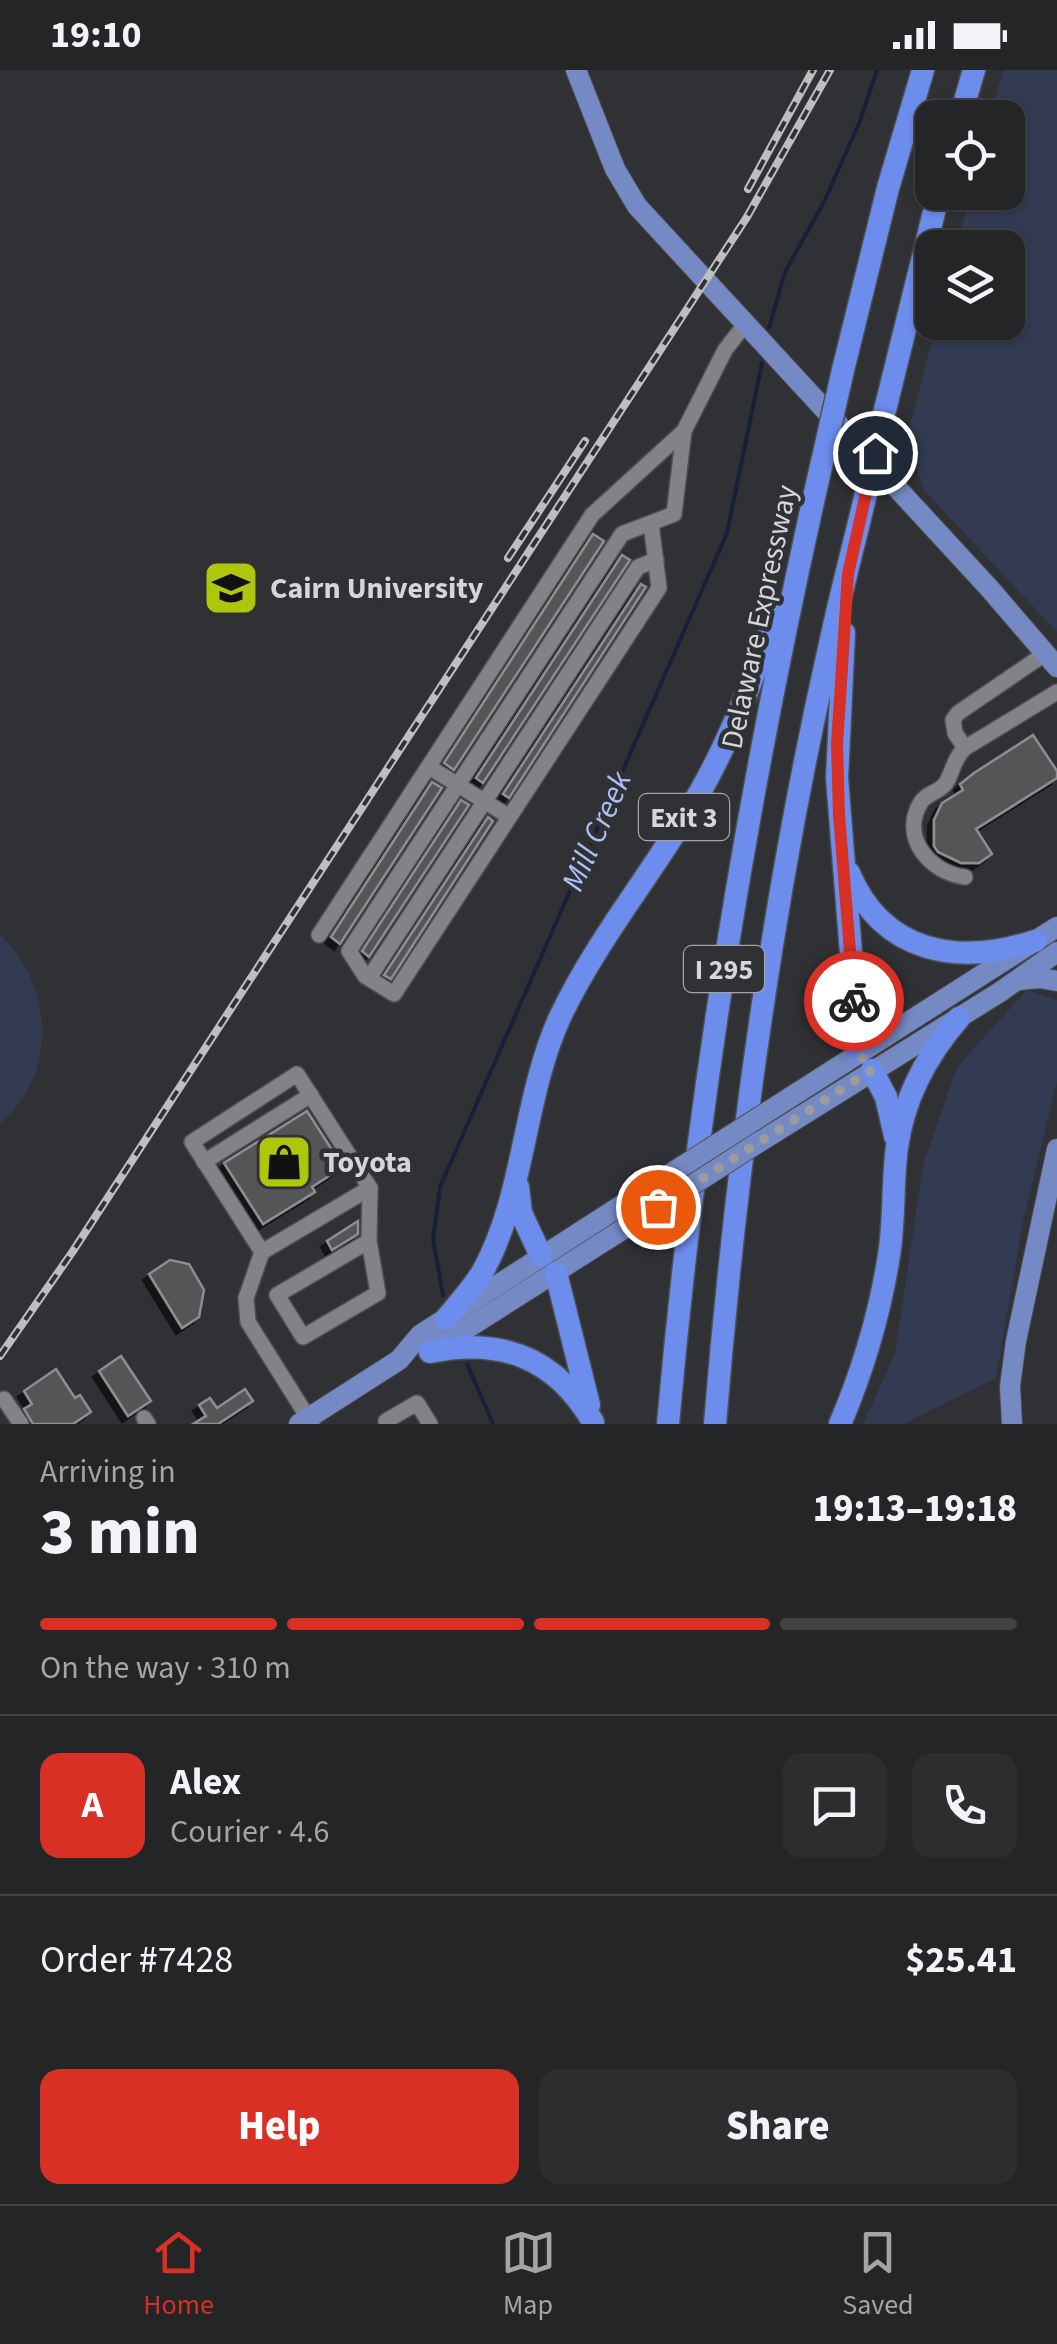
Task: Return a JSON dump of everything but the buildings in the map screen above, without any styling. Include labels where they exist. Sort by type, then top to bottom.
[{"type":"highway","name":"Delaware Expressway","points":[[668,1424],[696,1161],[735,894],[809,518],[888,188],[923,70]]},
{"type":"highway","points":[[965,100],[974,70]]},
{"type":"highway","name":"I 295","points":[[715,1424],[733,1236],[762,1025],[804,773],[830,643],[934,210]]},
{"type":"highway","name":"Exit 3","points":[[517,1168],[539,1071],[559,1020],[587,966],[699,794],[729,737],[756,672],[809,518]]},
{"type":"highway","points":[[848,574],[837,744],[842,854],[866,1062],[890,1110],[896,1150]]},
{"type":"highway","points":[[842,854],[856,889],[873,914],[912,942],[963,954],[997,952],[1035,941]]},
{"type":"highway","points":[[840,1424],[869,1344],[885,1281],[896,1150],[905,1107],[921,1070],[959,1018]]},
{"type":"highway","points":[[517,1168],[521,1213],[548,1264],[593,1423]]},
{"type":"highway","points":[[446,1319],[484,1268],[517,1168]]},
{"type":"highway","points":[[430,1352],[478,1346],[522,1356],[562,1380],[593,1423]]},
{"type":"main road","points":[[576,70],[624,187],[648,220],[1051,660]]},
{"type":"main road","points":[[306,1422],[399,1360],[420,1336],[446,1319],[658,1207],[783,1127],[866,1062],[1057,927]]},
{"type":"main road","points":[[399,1360],[430,1352],[661,1180],[786,1100],[959,1018],[1057,952]]},
{"type":"main road","points":[[1017,980],[1057,981]]},
{"type":"main road","points":[[1012,1424],[1010,1386],[1016,1341],[1057,1149]]},
{"type":"street","points":[[650,523],[659,588],[394,994],[369,978],[348,952],[622,534],[650,523],[674,514],[684,431],[725,350],[746,323]]},
{"type":"street","points":[[319,936],[592,515],[684,431]]},
{"type":"street","points":[[369,978],[638,567],[656,560]]},
{"type":"street","points":[[964,748],[955,733],[953,720],[958,713],[1051,660]]},
{"type":"street","points":[[965,877],[942,872],[926,860],[917,842],[915,822],[922,801],[944,786],[959,752],[1057,692]]},
{"type":"street","points":[[429,767],[508,816]]},
{"type":"street","points":[[262,1252],[192,1142],[297,1074],[370,1188],[369,1241],[378,1293],[302,1337],[277,1295],[369,1241]]},
{"type":"street","points":[[204,1162],[311,1096]]},
{"type":"street","points":[[306,1422],[248,1322],[246,1298],[262,1252],[370,1188]]},
{"type":"street","points":[[4,1399],[20,1424]]},
{"type":"street","points":[[385,1423],[417,1403],[430,1424]]},
{"type":"shaded area","points":[[1003,70],[1057,70],[1057,632],[924,490],[906,440],[932,340],[1025,340],[1025,230],[961,230],[966,210],[1025,210],[1025,100],[995,100]]},
{"type":"shaded area","points":[[0,935],[31,978],[42,1029],[40,1055],[32,1080],[19,1103],[0,1123]]},
{"type":"shaded area","points":[[1027,990],[1057,1000],[1057,1082],[1023,1221],[996,1378],[903,1424],[863,1424],[895,1354],[923,1165],[957,1067]]},
{"type":"waterway","name":"Mill Creek","points":[[769,328],[785,272],[824,202],[860,121],[877,70]]},
{"type":"waterway","name":"Mill Creek","points":[[443,1295],[433,1239],[440,1187],[727,533],[762,363]]},
{"type":"waterway","name":"Mill Creek","points":[[467,1364],[493,1424]]},
{"type":"railway","points":[[748,189],[813,70]]},
{"type":"railway","points":[[0,1356],[73,1251],[747,217],[830,70]]},
{"type":"railway","points":[[508,558],[585,441]]},
{"type":"way so far","points":[[658,1207],[872,1070],[859,1054],[854,1001]]},
{"type":"place","name":"Cairn University","points":[[231,588]]},
{"type":"place","name":"Toyota","points":[[284,1162]]},
{"type":"route","points":[[854,1001],[837,744],[848,574],[875,453]]}]
